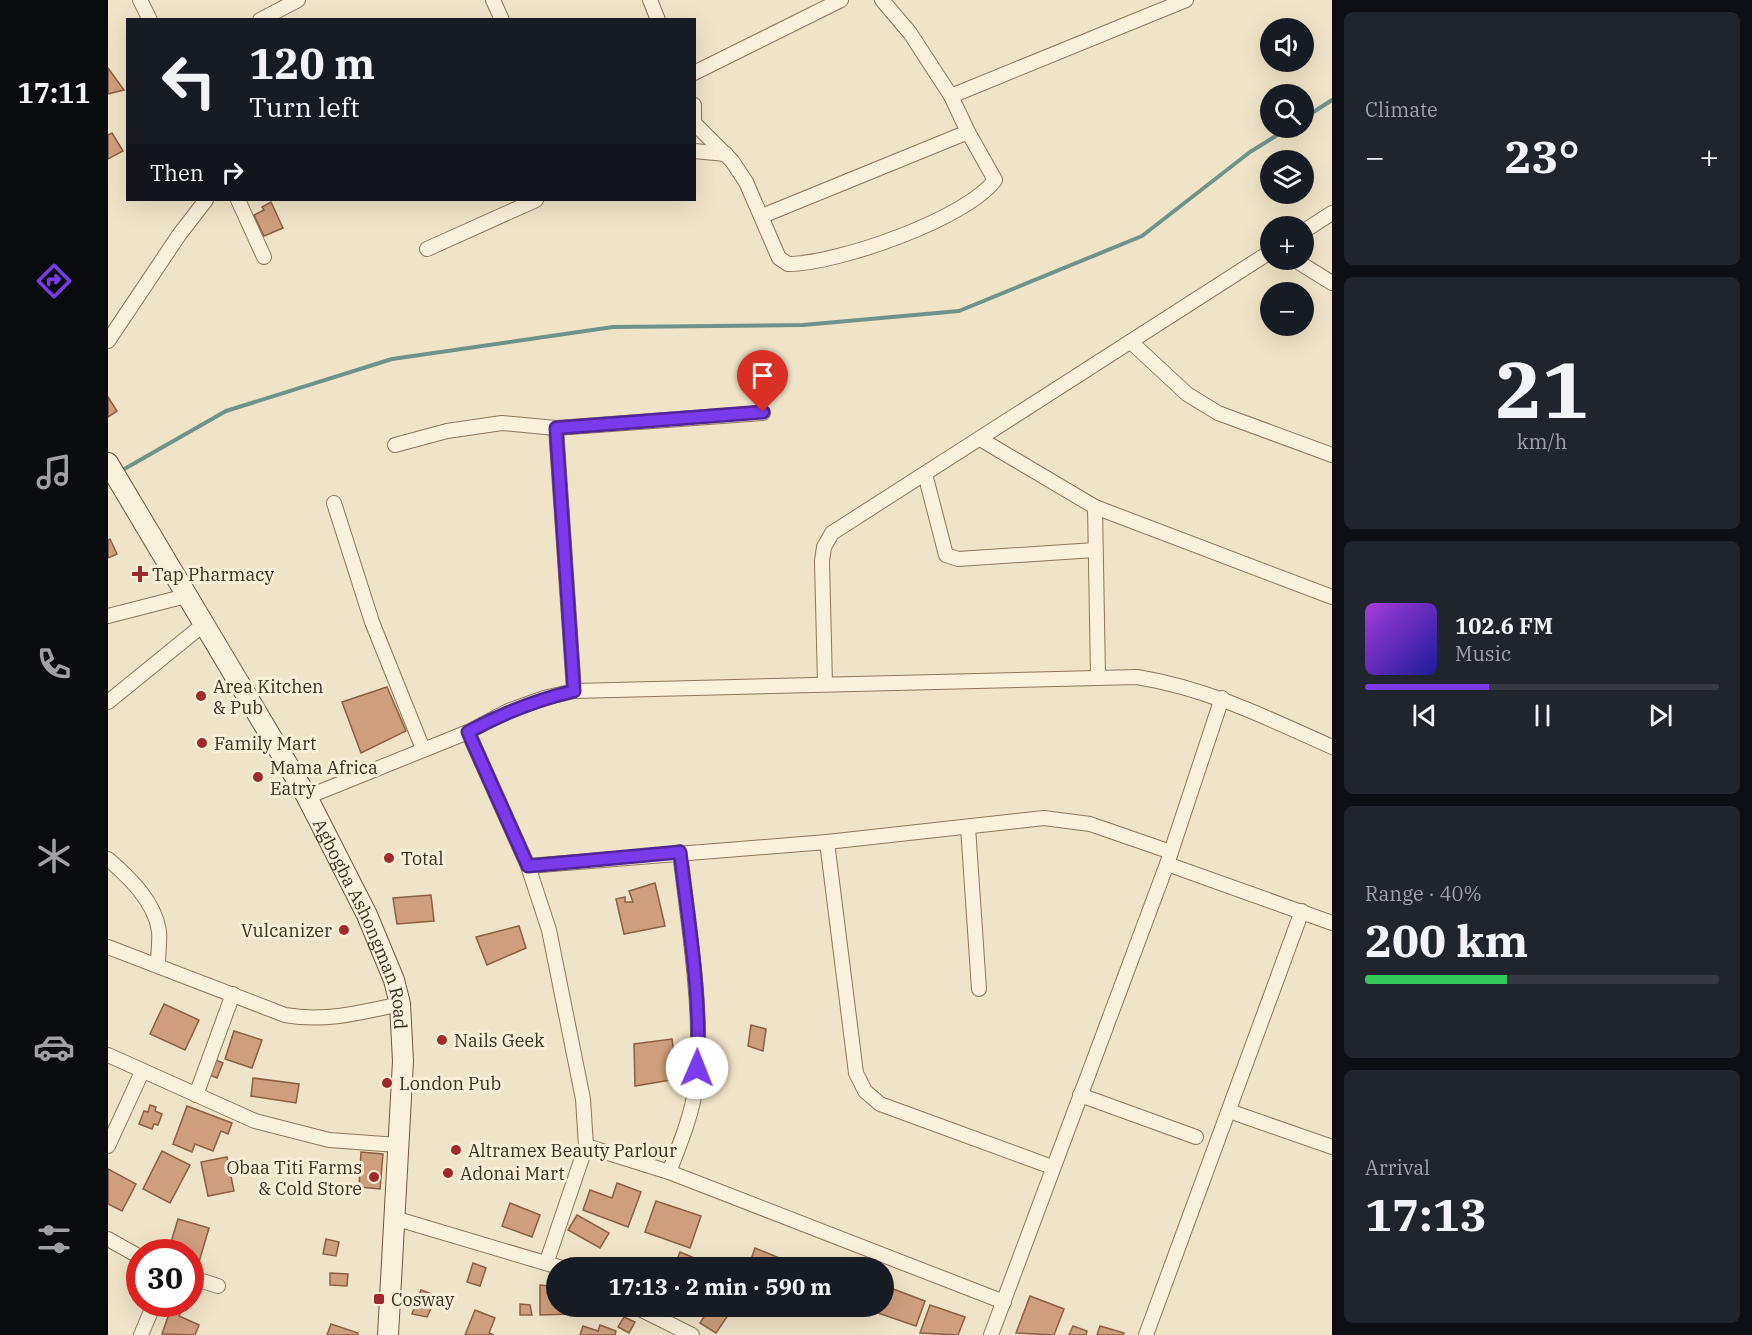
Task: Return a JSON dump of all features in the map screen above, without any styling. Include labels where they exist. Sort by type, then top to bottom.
[{"type":"street","points":[[140,0],[149,18]]},
{"type":"street","points":[[264,18],[298,0]]},
{"type":"street","points":[[493,0],[501,18]]},
{"type":"street","points":[[650,0],[657,18]]},
{"type":"street","points":[[696,72],[842,0]]},
{"type":"street","points":[[696,125],[726,154],[746,182],[779,258],[788,264],[823,260],[896,240],[982,195],[995,180],[951,96],[910,33],[882,0]]},
{"type":"street","points":[[951,96],[1186,0]]},
{"type":"street","points":[[762,216],[968,132]]},
{"type":"street","points":[[696,151],[726,154]]},
{"type":"street","points":[[108,341],[179,235],[206,201]]},
{"type":"street","points":[[238,201],[264,257]]},
{"type":"street","points":[[427,249],[534,201]]},
{"type":"street","points":[[1314,225],[1332,213]]},
{"type":"street","points":[[825,684],[822,561],[824,547],[832,533],[982,440],[1260,258]]},
{"type":"street","points":[[1311,270],[1332,283]]},
{"type":"street","points":[[1131,342],[1187,394],[1218,412],[1332,455]]},
{"type":"street","points":[[395,445],[447,431],[502,423],[556,428],[763,412]]},
{"type":"street","points":[[556,428],[574,691]]},
{"type":"street","points":[[982,440],[1095,507],[1332,597]]},
{"type":"street","name":"Agbogba Ashongman Road","points":[[108,463],[307,797],[367,915],[394,980],[400,1004],[403,1061],[388,1335]]},
{"type":"street","points":[[925,474],[946,555],[958,560],[1095,550]]},
{"type":"street","points":[[334,502],[372,622],[423,749]]},
{"type":"street","points":[[1095,507],[1098,676]]},
{"type":"street","points":[[108,616],[186,596]]},
{"type":"street","points":[[108,702],[204,624]]},
{"type":"street","points":[[307,797],[468,732],[508,711],[544,698],[574,691],[1098,676],[1137,677],[1169,682],[1222,698],[1332,747]]},
{"type":"street","points":[[991,1335],[1169,858],[1222,698]]},
{"type":"street","points":[[468,732],[528,866],[549,930],[583,1099],[586,1146],[548,1257]]},
{"type":"street","points":[[528,866],[827,842],[1044,818],[1066,819],[1090,824],[1332,923]]},
{"type":"street","points":[[968,827],[979,989]]},
{"type":"street","points":[[827,842],[856,1073],[865,1091],[880,1104],[1052,1167]]},
{"type":"street","points":[[669,1172],[684,1134],[696,1087],[698,1048],[680,852]]},
{"type":"street","points":[[108,859],[130,877],[152,909],[159,930],[158,964]]},
{"type":"street","points":[[1146,1335],[1302,911]]},
{"type":"street","points":[[108,947],[158,964],[285,1015],[310,1020],[335,1018],[400,1004]]},
{"type":"street","points":[[196,1095],[233,994]]},
{"type":"street","points":[[108,1055],[255,1121],[329,1140],[398,1145]]},
{"type":"street","points":[[108,1146],[142,1072]]},
{"type":"street","points":[[1080,1095],[1196,1137]]},
{"type":"street","points":[[1229,1111],[1332,1147]]},
{"type":"street","points":[[586,1146],[669,1172],[1004,1302]]},
{"type":"street","points":[[394,1218],[546,1261]]},
{"type":"street","points":[[108,1239],[126,1249]]},
{"type":"street","points":[[204,1282],[218,1286]]},
{"type":"street","points":[[141,1335],[149,1317]]},
{"type":"street","points":[[656,1317],[692,1335]]},
{"type":"building","points":[[108,68],[124,90],[108,94]]},
{"type":"building","points":[[112,133],[123,151],[108,159],[108,135]]},
{"type":"building","points":[[271,202],[283,228],[264,236],[254,215],[264,210],[262,207]]},
{"type":"building","points":[[108,397],[117,411],[108,417]]},
{"type":"building","points":[[110,539],[117,554],[108,558],[108,540]]},
{"type":"building","points":[[387,687],[406,731],[361,753],[342,702]]},
{"type":"building","points":[[655,883],[665,926],[624,934],[616,899],[625,897],[625,902],[633,902],[629,891]]},
{"type":"building","points":[[431,895],[434,921],[397,924],[393,898]]},
{"type":"building","points":[[519,926],[526,948],[487,965],[476,937]]},
{"type":"building","points":[[164,1004],[199,1020],[185,1050],[150,1034]]},
{"type":"building","points":[[751,1025],[766,1029],[763,1051],[748,1046]]},
{"type":"building","points":[[234,1031],[262,1040],[252,1068],[225,1059]]},
{"type":"building","points":[[672,1039],[677,1079],[635,1086],[634,1044]]},
{"type":"building","points":[[213,1059],[223,1063],[217,1078],[208,1074]]},
{"type":"building","points":[[253,1078],[299,1084],[296,1103],[251,1096]]},
{"type":"building","points":[[150,1105],[156,1107],[155,1111],[162,1114],[158,1125],[154,1124],[152,1129],[139,1124],[144,1111],[148,1112]]},
{"type":"building","points":[[187,1106],[232,1123],[228,1134],[221,1131],[213,1151],[195,1144],[192,1152],[173,1144]]},
{"type":"building","points":[[162,1151],[190,1165],[170,1203],[143,1189]]},
{"type":"building","points":[[361,1152],[383,1154],[380,1189],[359,1187]]},
{"type":"building","points":[[227,1157],[234,1191],[208,1196],[201,1162]]},
{"type":"building","points":[[108,1169],[136,1184],[122,1211],[108,1204]]},
{"type":"building","points":[[617,1183],[641,1192],[628,1227],[583,1210],[590,1190],[612,1198]]},
{"type":"building","points":[[656,1201],[701,1216],[690,1248],[645,1232]]},
{"type":"building","points":[[510,1203],[540,1215],[532,1237],[502,1226]]},
{"type":"building","points":[[577,1215],[609,1233],[600,1248],[568,1230]]},
{"type":"building","points":[[178,1219],[209,1228],[204,1245],[204,1239],[172,1239]]},
{"type":"building","points":[[326,1239],[339,1242],[336,1256],[323,1254]]},
{"type":"building","points":[[755,1248],[777,1257],[752,1257]]},
{"type":"building","points":[[680,1252],[692,1257],[678,1257]]},
{"type":"building","points":[[473,1263],[486,1268],[480,1286],[467,1282]]},
{"type":"building","points":[[330,1273],[348,1274],[347,1286],[330,1285]]},
{"type":"building","points":[[540,1285],[546,1286],[546,1315],[540,1315]]},
{"type":"building","points":[[894,1289],[925,1301],[916,1326],[890,1317],[894,1317]]},
{"type":"building","points":[[421,1290],[437,1296],[427,1317],[412,1314]]},
{"type":"building","points":[[1030,1296],[1064,1309],[1054,1335],[1016,1333]]},
{"type":"building","points":[[520,1304],[530,1305],[532,1315],[520,1315]]},
{"type":"building","points":[[930,1305],[965,1317],[958,1335],[920,1333]]},
{"type":"building","points":[[475,1310],[495,1318],[489,1333],[494,1335],[465,1335]]},
{"type":"building","points":[[168,1317],[181,1317],[199,1325],[195,1335],[162,1334]]},
{"type":"building","points":[[624,1317],[635,1322],[629,1333],[618,1327]]},
{"type":"building","points":[[704,1317],[727,1317],[716,1333],[700,1323]]},
{"type":"building","points":[[331,1324],[358,1333],[358,1335],[327,1335]]},
{"type":"building","points":[[600,1325],[616,1331],[615,1335],[580,1335],[583,1326],[598,1331]]},
{"type":"building","points":[[1073,1326],[1087,1331],[1086,1335],[1069,1335]]},
{"type":"building","points":[[1100,1326],[1124,1333],[1123,1335],[1097,1335]]},
{"type":"waterway","points":[[1314,112],[1332,100]]},
{"type":"waterway","points":[[119,472],[226,411],[392,359],[613,327],[803,325],[959,311],[1142,236],[1250,152],[1273,138]]},
{"type":"place","name":"Tap Pharmacy","points":[[140,574]]},
{"type":"place","name":"Area Kitchen & Pub","points":[[201,696]]},
{"type":"place","name":"Family Mart","points":[[202,743]]},
{"type":"place","name":"Mama Africa Eatry","points":[[258,777]]},
{"type":"place","name":"Total","points":[[389,858]]},
{"type":"place","name":"Vulcanizer","points":[[344,930]]},
{"type":"place","name":"Nails Geek","points":[[442,1040]]},
{"type":"place","name":"London Pub","points":[[387,1083]]},
{"type":"place","name":"Altramex Beauty Parlour","points":[[456,1150]]},
{"type":"place","name":"Adonai Mart","points":[[448,1173]]},
{"type":"place","name":"Obaa Titi Farms & Cold Store","points":[[374,1177]]},
{"type":"place","name":"Cosway","points":[[379,1299]]},
{"type":"route","points":[[697,1068],[698,1048],[691,948],[680,852],[528,866],[468,732],[508,711],[544,698],[574,691],[556,428],[763,412]]}]
